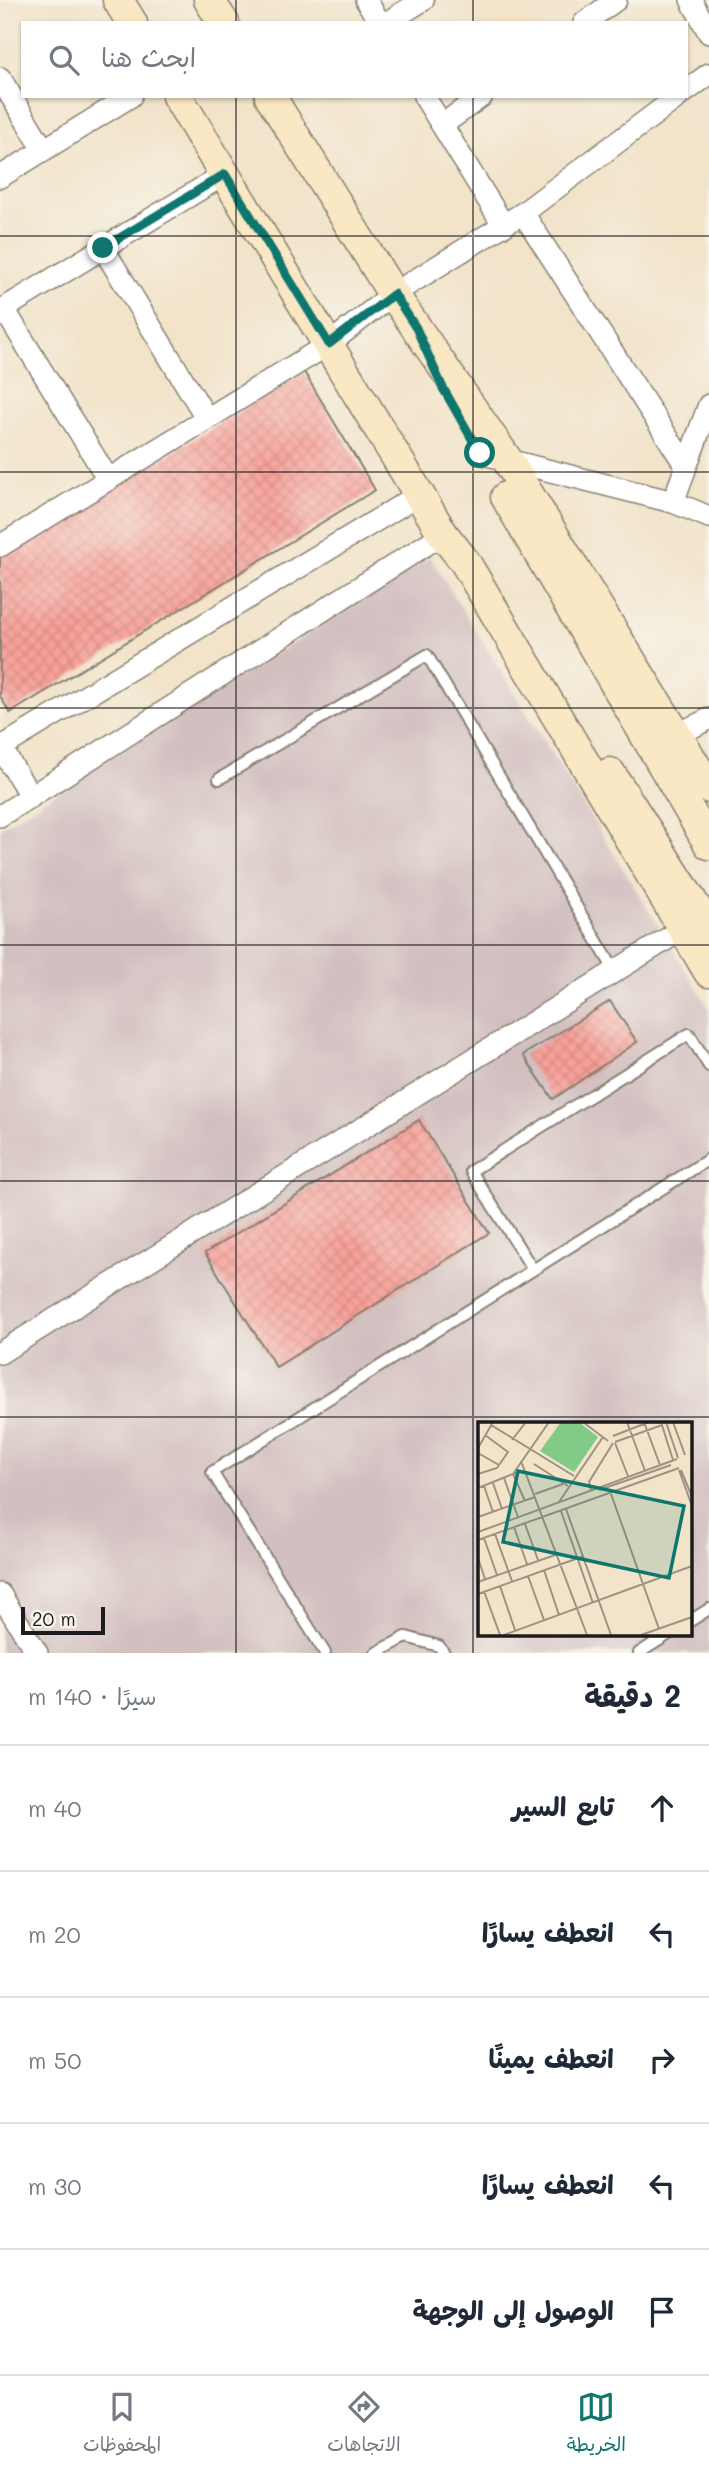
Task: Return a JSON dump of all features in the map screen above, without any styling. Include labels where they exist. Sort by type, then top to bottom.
[{"type":"main road","points":[[118,0],[131,21]]},
{"type":"main road","points":[[209,0],[223,21]]},
{"type":"main road","points":[[178,98],[443,534],[465,562],[696,929],[709,972]]},
{"type":"main road","points":[[271,98],[494,457],[709,788]]},
{"type":"main road","points":[[494,457],[709,844]]},
{"type":"street","points":[[366,0],[379,21]]},
{"type":"street","points":[[389,21],[423,0]]},
{"type":"street","points":[[587,21],[615,0]]},
{"type":"street","points":[[691,0],[709,33]]},
{"type":"street","points":[[688,90],[709,74]]},
{"type":"street","points":[[0,78],[44,150]]},
{"type":"street","points":[[0,177],[128,98]]},
{"type":"street","points":[[426,98],[504,226]]},
{"type":"street","points":[[442,125],[479,98]]},
{"type":"street","points":[[1,542],[108,480],[329,344],[394,294],[523,213],[677,98]]},
{"type":"street","points":[[108,480],[2,310],[225,174]]},
{"type":"street","points":[[523,213],[686,466]]},
{"type":"street","points":[[103,248],[207,419]]},
{"type":"street","points":[[673,502],[709,405]]},
{"type":"street","points":[[494,457],[673,502],[709,517]]},
{"type":"street","points":[[31,797],[0,747],[420,495]]},
{"type":"street","points":[[0,816],[443,534]]},
{"type":"street","points":[[676,735],[709,719]]},
{"type":"street","points":[[0,1353],[616,973],[696,929]]},
{"type":"street","points":[[0,1594],[37,1653]]},
{"type":"lane","points":[[219,779],[427,655],[616,973]]},
{"type":"lane","points":[[533,1270],[471,1171],[689,1034],[709,1066]]},
{"type":"lane","points":[[325,1653],[212,1472],[709,1159]]},
{"type":"lane","points":[[692,1620],[709,1609]]},
{"type":"lane","points":[[639,1653],[667,1636]]},
{"type":"lane","points":[[376,1653],[406,1637],[439,1646],[444,1653]]},
{"type":"shaded area","points":[[430,557],[709,1008],[709,1653],[0,1653],[0,828]]},
{"type":"building","points":[[304,372],[375,490],[10,713],[0,696],[0,557]]},
{"type":"building","points":[[610,1001],[637,1042],[553,1099],[523,1055]]},
{"type":"building","points":[[419,1120],[489,1233],[276,1367],[205,1253]]},
{"type":"route","points":[[103,248],[225,174],[329,344],[394,294],[416,328],[443,388],[480,453]]}]
